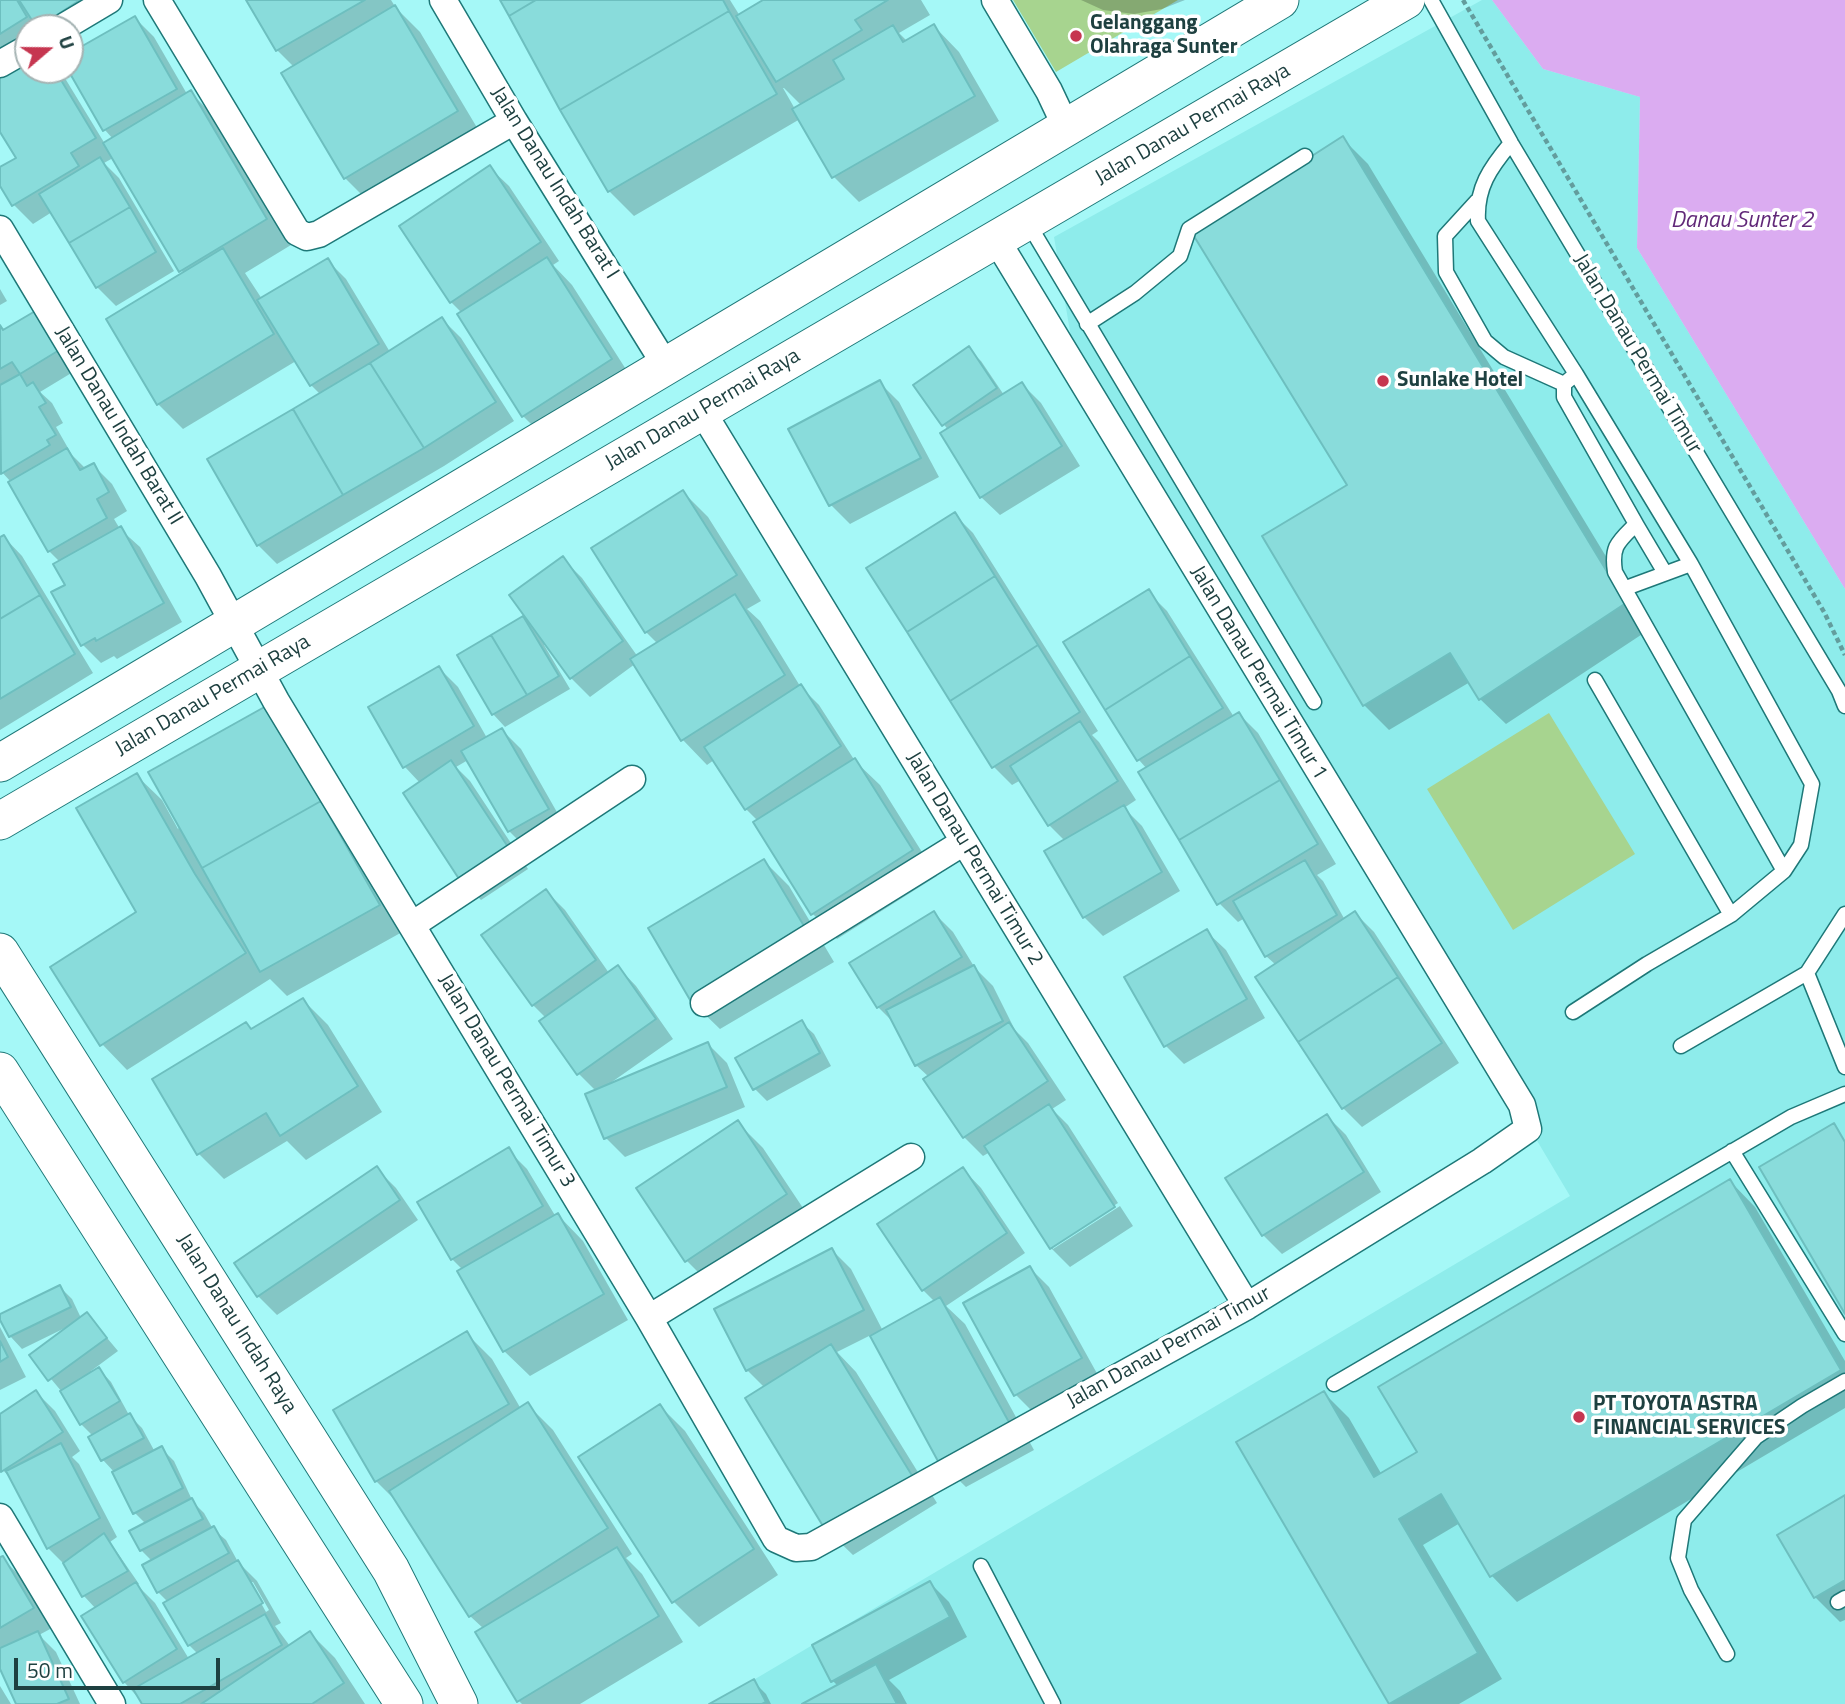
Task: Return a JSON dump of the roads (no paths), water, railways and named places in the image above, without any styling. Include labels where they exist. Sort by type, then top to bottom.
[{"type":"street","points":[[84,15],[109,0]]},
{"type":"street","points":[[158,0],[297,232],[307,237],[319,234],[514,121]]},
{"type":"street","name":"Jalan Danau Indah Barat I","points":[[443,0],[514,121],[666,366]]},
{"type":"street","points":[[995,0],[1049,91],[1066,127]]},
{"type":"street","points":[[0,763],[235,626],[1280,0]]},
{"type":"street","name":"Jalan Danau Permai Raya","points":[[0,821],[1406,0]]},
{"type":"street","name":"Jalan Danau Indah Barat II","points":[[0,229],[208,576],[235,626]]},
{"type":"street","name":"Jalan Danau Permai Timur 1","points":[[996,239],[1522,1105]]},
{"type":"street","name":"Jalan Danau Permai Timur 2","points":[[702,411],[1247,1306]]},
{"type":"street","name":"Jalan Danau Permai Timur 3","points":[[235,626],[649,1318],[776,1539]]},
{"type":"street","points":[[412,925],[632,779]]},
{"type":"street","points":[[704,1003],[964,842]]},
{"type":"street","name":"Jalan Danau Indah Raya","points":[[0,952],[391,1570],[459,1704]]},
{"type":"street","points":[[0,1072],[404,1704]]},
{"type":"street","name":"Jalan Danau Permai Timur","points":[[776,1539],[796,1548],[811,1547],[1247,1306],[1517,1138],[1528,1129],[1522,1105]]},
{"type":"street","points":[[649,1318],[911,1157]]},
{"type":"street","points":[[0,1517],[106,1702]]},
{"type":"street","points":[[337,1598],[368,1576],[391,1570]]},
{"type":"lane","name":"Jalan Danau Permai Timur","points":[[1431,0],[1511,143],[1825,668],[1845,706]]},
{"type":"lane","points":[[1511,143],[1492,167],[1477,201],[1445,236],[1446,272],[1485,341],[1504,357],[1564,384]]},
{"type":"lane","points":[[1087,324],[1135,293],[1181,256],[1189,229],[1305,156]]},
{"type":"lane","points":[[1477,201],[1478,221],[1576,374],[1691,564],[1812,784],[1801,845],[1784,871],[1731,915],[1647,964],[1573,1012]]},
{"type":"lane","points":[[1027,222],[1314,702]]},
{"type":"lane","points":[[1564,384],[1576,374]]},
{"type":"lane","points":[[1564,384],[1564,397],[1665,573]]},
{"type":"lane","points":[[1636,524],[1618,542],[1612,555],[1615,572],[1784,871]]},
{"type":"lane","points":[[1626,588],[1691,564]]},
{"type":"lane","points":[[1595,680],[1731,915]]},
{"type":"lane","points":[[1681,1046],[1807,973],[1845,914]]},
{"type":"lane","points":[[1807,973],[1845,1067]]},
{"type":"lane","points":[[1334,1384],[1791,1117],[1845,1094]]},
{"type":"lane","points":[[1732,1151],[1845,1334]]},
{"type":"lane","points":[[1727,1654],[1690,1590],[1678,1558],[1684,1520],[1756,1437],[1845,1381]]},
{"type":"lane","points":[[981,1566],[1053,1704]]},
{"type":"water","name":"Danau Sunter 2","points":[[1492,0],[1845,0],[1845,589],[1637,248],[1640,97],[1543,69]]},
{"type":"place","name":"Gelanggang Olahraga Sunter","points":[[1076,36]]},
{"type":"place","name":"Sunlake Hotel","points":[[1383,381]]},
{"type":"place","name":"PT TOYOTA ASTRA FINANCIAL SERVICES","points":[[1579,1417]]}]
